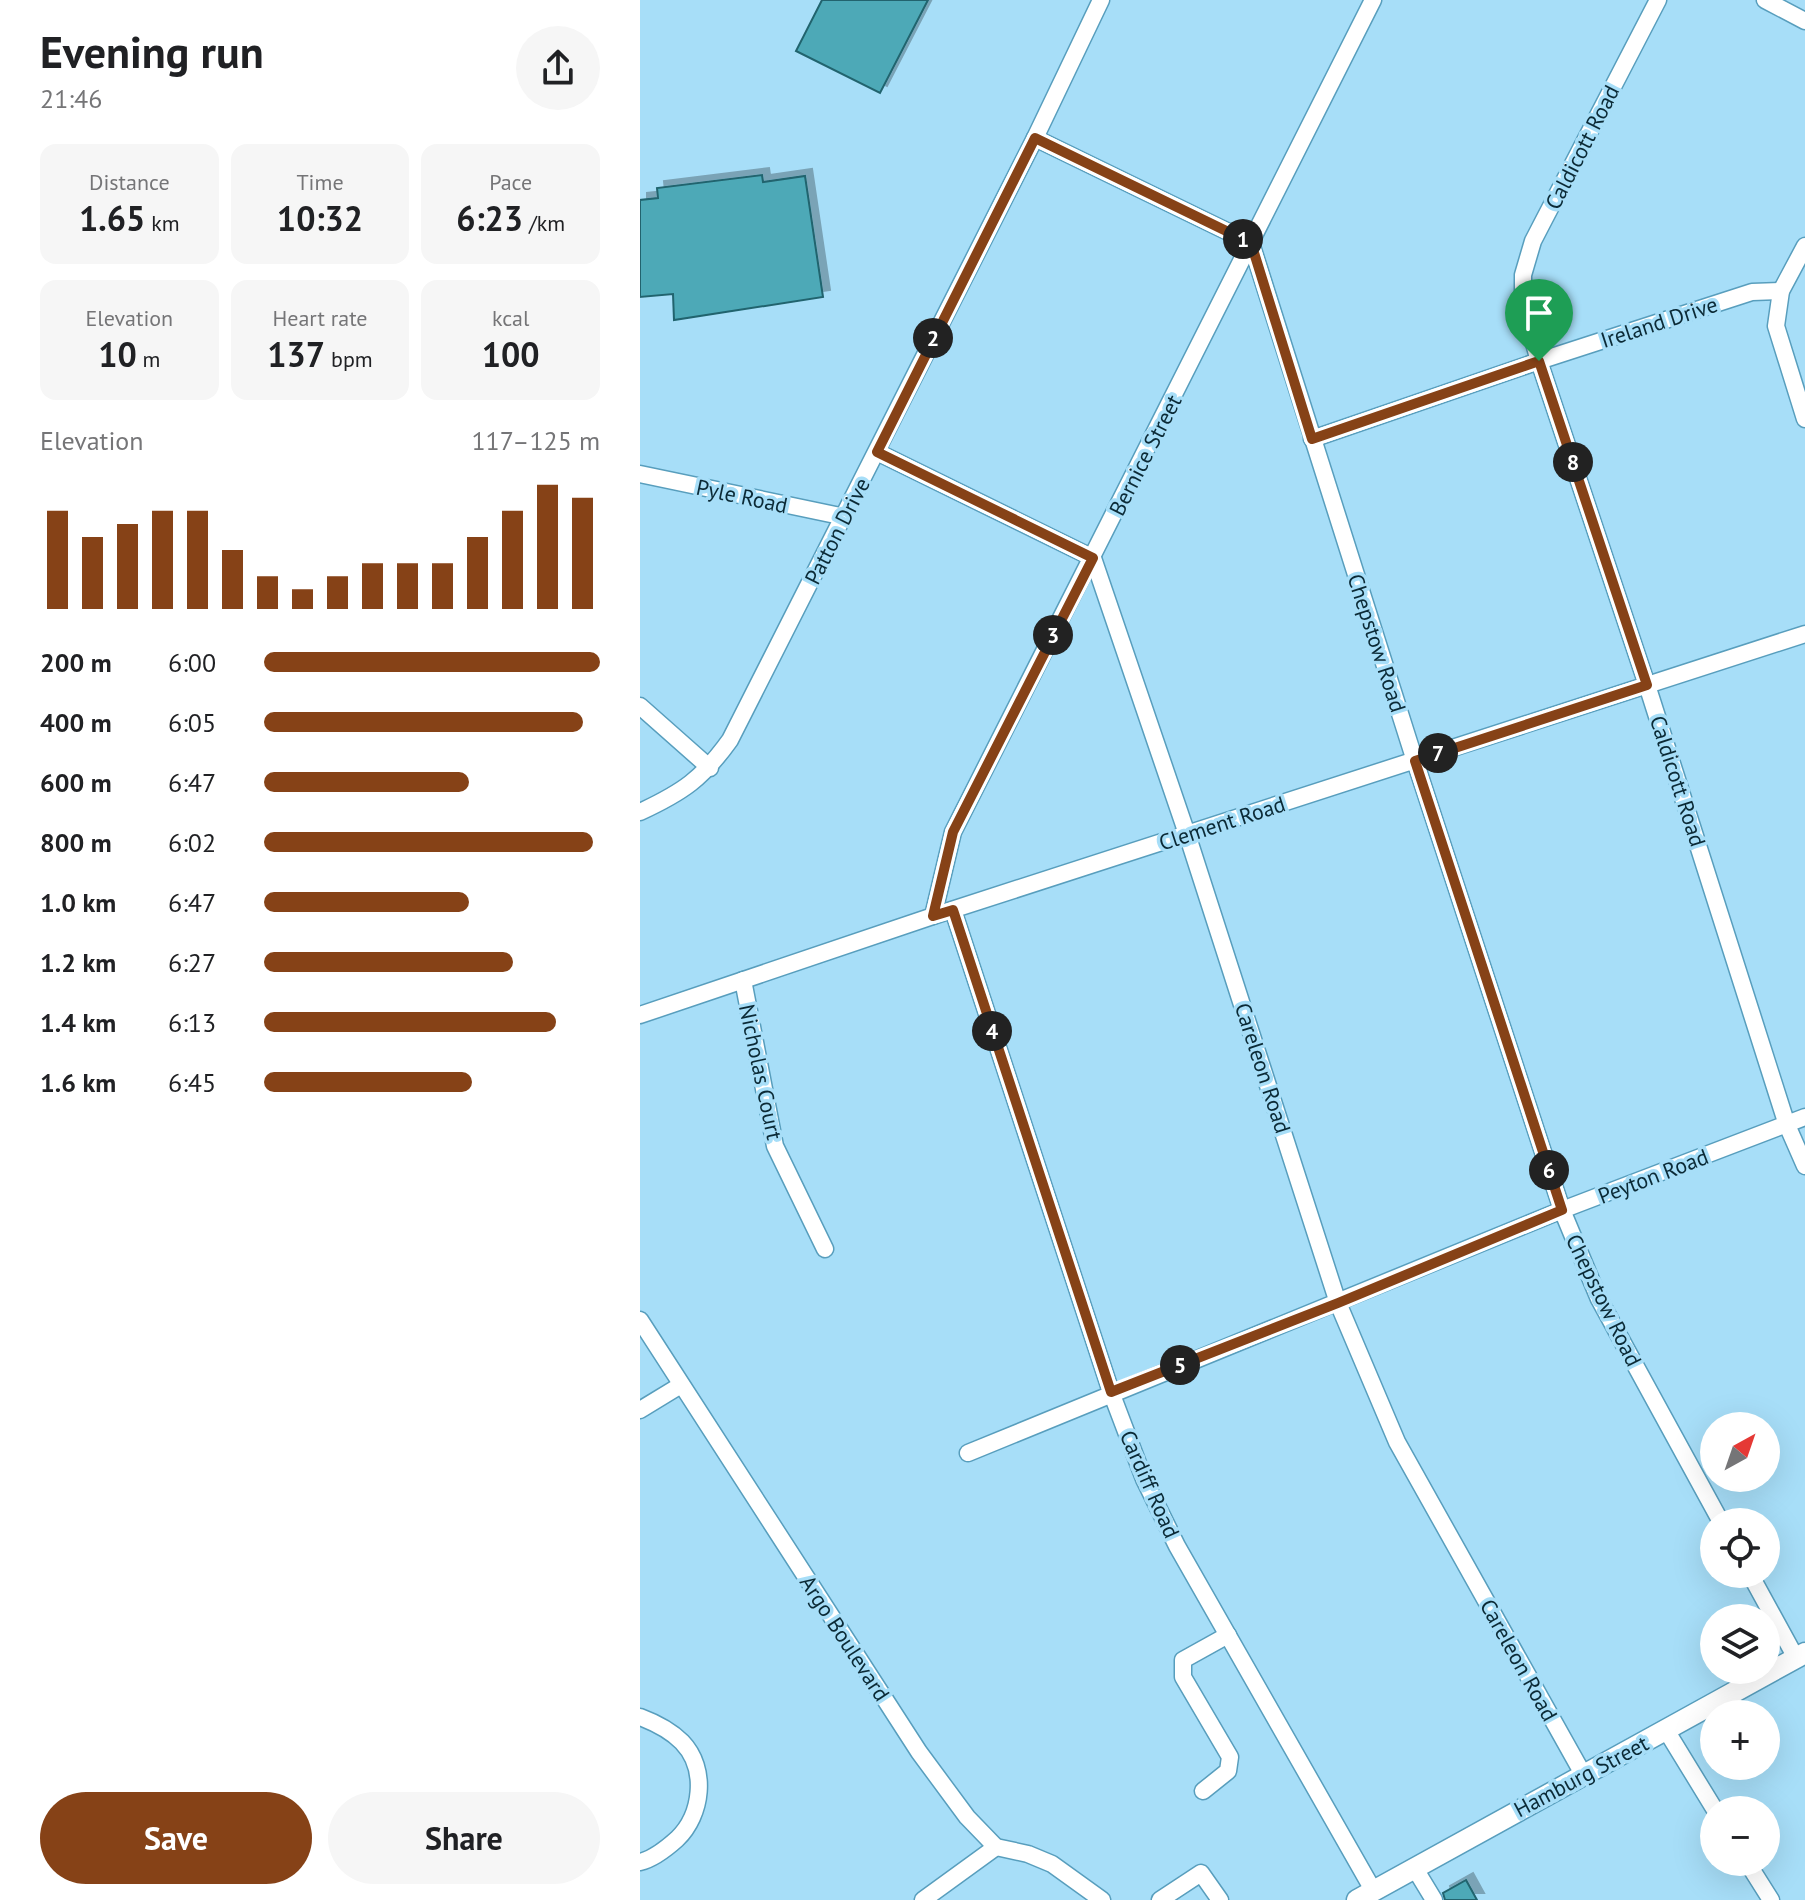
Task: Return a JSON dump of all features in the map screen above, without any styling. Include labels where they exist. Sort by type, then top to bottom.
[{"type":"main road","name":"Hamburg Street","points":[[1362,1897],[1800,1656]]},
{"type":"street","name":"Patton Drive","points":[[640,812],[679,793],[710,768],[730,740],[845,517],[1101,0]]},
{"type":"street","name":"Bernice Street","points":[[933,916],[953,832],[1373,0]]},
{"type":"street","name":"Caldicott Road","points":[[1658,0],[1533,241],[1523,275],[1523,305],[1787,1125],[1805,1166]]},
{"type":"street","points":[[1765,0],[1805,21]]},
{"type":"street","points":[[1035,138],[1251,243]]},
{"type":"street","name":"Chepstow Road","points":[[1251,243],[1415,761],[1562,1210],[1599,1299],[1713,1508]]},
{"type":"street","points":[[1805,246],[1781,291],[1776,326],[1805,419]]},
{"type":"street","name":"Ireland Drive","points":[[1312,439],[1752,292],[1781,291]]},
{"type":"street","points":[[877,452],[1093,558]]},
{"type":"street","name":"Pyle Road","points":[[640,474],[845,517]]},
{"type":"street","name":"Careleon Road","points":[[1093,558],[1187,834],[1338,1303],[1397,1442],[1583,1774]]},
{"type":"street","name":"Clement Road","points":[[640,1015],[933,916],[1805,634]]},
{"type":"street","points":[[640,706],[710,768]]},
{"type":"street","name":"Cardiff Road","points":[[953,910],[1111,1392],[1144,1479],[1362,1897]]},
{"type":"street","name":"Nicholas Court","points":[[743,980],[775,1146],[825,1249]]},
{"type":"street","name":"Peyton Road","points":[[968,1453],[1562,1210],[1805,1117]]},
{"type":"street","name":"Argo Boulevard","points":[[640,1320],[919,1752],[967,1817],[996,1847]]},
{"type":"street","points":[[640,1410],[681,1385]]},
{"type":"street","points":[[1759,1588],[1800,1656]]},
{"type":"street","points":[[1203,1791],[1228,1771],[1230,1757],[1183,1677],[1183,1660],[1228,1635]]},
{"type":"street","points":[[640,1717],[661,1724],[685,1744],[697,1768],[699,1793],[696,1811],[687,1830],[669,1846],[640,1862]]},
{"type":"street","points":[[1666,1730],[1706,1796]]},
{"type":"street","points":[[923,1900],[996,1847],[1028,1854],[1052,1864],[1102,1900]]},
{"type":"street","points":[[1414,1867],[1434,1900]]},
{"type":"street","points":[[1160,1900],[1201,1873],[1220,1900]]},
{"type":"street","points":[[1756,1876],[1771,1900]]},
{"type":"building","points":[[822,0],[928,0],[880,93],[796,51]]},
{"type":"building","points":[[762,175],[763,182],[805,176],[823,297],[674,320],[673,294],[640,297],[640,200],[658,198],[657,188]]},
{"type":"building","points":[[1466,1880],[1477,1900],[1445,1900],[1443,1893]]},
{"type":"route","points":[[1035,138],[1251,243],[1312,439],[1539,361],[1647,685],[1415,761],[1562,1210],[1338,1303],[1111,1392],[953,910],[933,916],[953,832],[1093,558],[877,452],[1035,138]]}]
